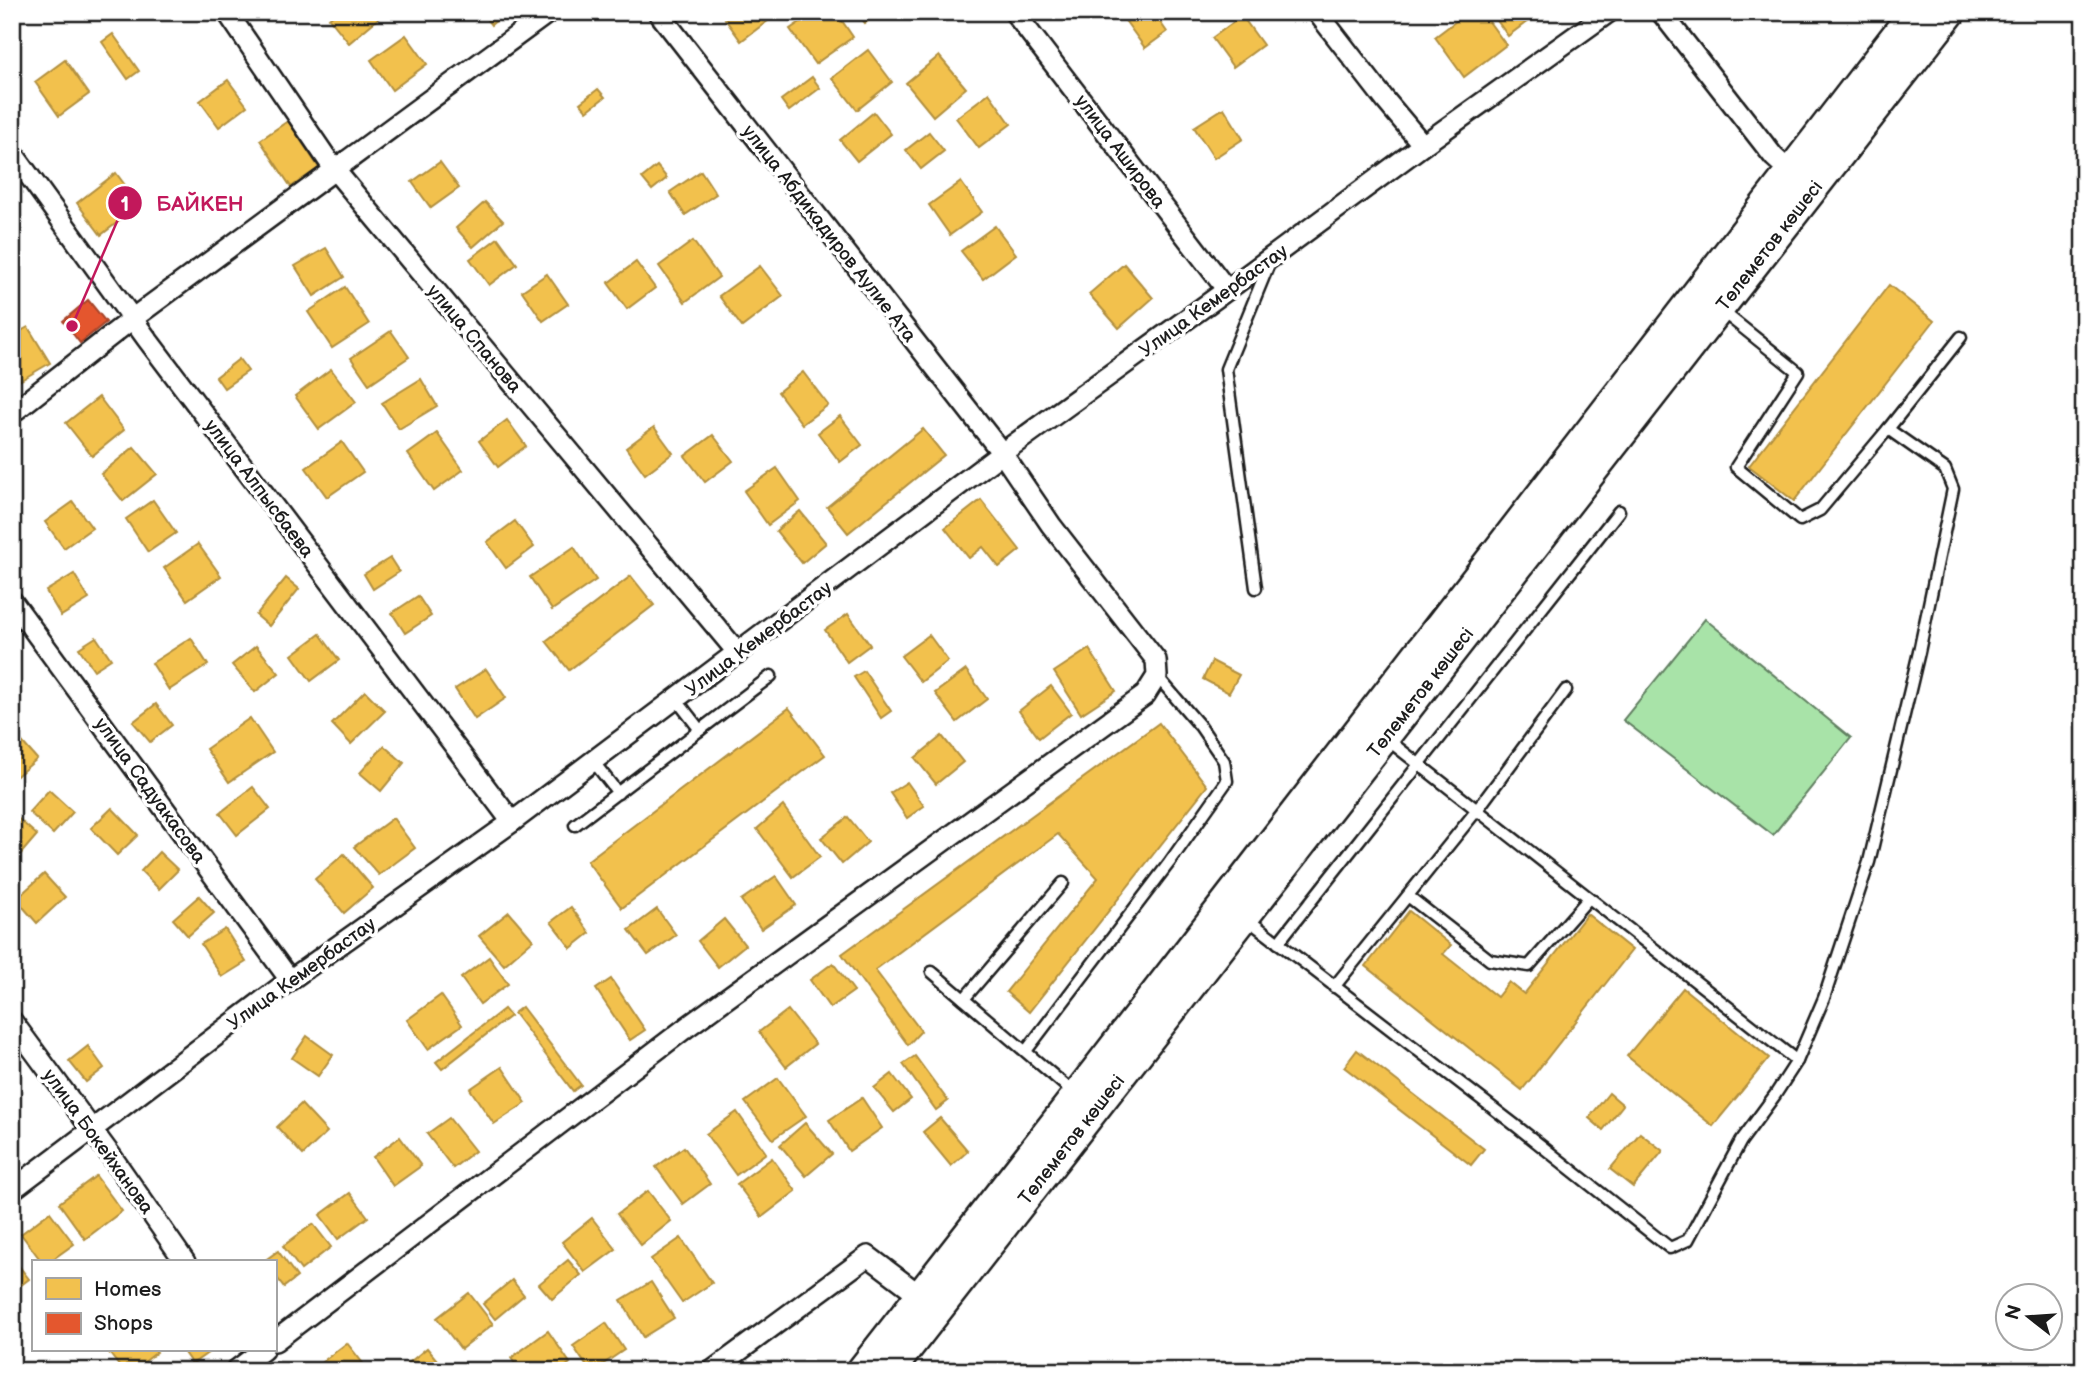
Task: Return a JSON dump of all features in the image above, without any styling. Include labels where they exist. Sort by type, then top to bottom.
[{"type":"main road","name":"Төлеметов көшесі","points":[[889,1371],[1719,309],[1915,12]]},
{"type":"main road","name":"Төлеметов көшесі","points":[[862,1371],[1801,181],[1950,12]]},
{"type":"street","name":"улица Спанова","points":[[227,12],[334,169],[738,653]]},
{"type":"street","points":[[12,413],[132,318],[549,12]]},
{"type":"street","name":"улица Абдикадиров Аулие Ата","points":[[658,12],[1002,453],[1051,525],[1156,660],[1157,676]]},
{"type":"street","name":"улица Аширова","points":[[1014,12],[1227,290]]},
{"type":"street","points":[[1317,12],[1423,145]]},
{"type":"street","name":"Улица Кемербастау","points":[[12,1190],[290,980],[512,822],[1002,453],[1609,12]]},
{"type":"street","points":[[1661,12],[1774,157],[1801,181]]},
{"type":"street","name":"улица Алпысбаева","points":[[12,152],[132,318],[512,822]]},
{"type":"street","name":"улица Садуакасова","points":[[12,601],[290,980]]},
{"type":"street","points":[[276,1340],[687,1027],[1145,695],[1157,676]]},
{"type":"street","name":"улица Бокейханова","points":[[12,1021],[184,1260]]},
{"type":"street","points":[[712,1371],[868,1256],[921,1296]]},
{"type":"street","points":[[235,1371],[255,1357]]},
{"type":"lane","points":[[1256,588],[1226,369],[1272,257]]},
{"type":"lane","points":[[1719,309],[1798,372],[1736,467],[1800,520],[1820,510],[1961,337]]},
{"type":"lane","points":[[1245,916],[1670,1248],[1688,1240],[1741,1141],[1797,1061],[1824,998],[1868,862],[1919,652],[1953,489],[1945,469],[1888,429]]},
{"type":"lane","points":[[1278,943],[1619,511]]},
{"type":"lane","points":[[575,825],[771,676]]},
{"type":"lane","points":[[1026,1051],[1170,863],[1227,781],[1224,761],[1200,726],[1157,676]]},
{"type":"lane","points":[[1334,987],[1477,810],[1566,690]]},
{"type":"lane","points":[[676,699],[700,730]]},
{"type":"lane","points":[[1385,737],[1797,1061]]},
{"type":"lane","points":[[593,761],[618,793]]},
{"type":"lane","points":[[964,999],[1063,883]]},
{"type":"lane","points":[[1408,896],[1490,960],[1529,966],[1588,898]]},
{"type":"lane","points":[[932,972],[1077,1096]]},
{"type":"green space","points":[[1705,619],[1851,738],[1773,835],[1623,720]]},
{"type":"building: Homes","points":[[336,12],[386,12],[349,43],[329,18]]},
{"type":"building: Homes","points":[[481,12],[506,12],[491,25]]},
{"type":"building: Homes","points":[[734,12],[763,12],[769,20],[741,41],[725,19]]},
{"type":"building: Homes","points":[[815,12],[836,12],[853,37],[815,64],[790,29]]},
{"type":"building: Homes","points":[[857,12],[880,12],[865,23]]},
{"type":"building: Homes","points":[[1133,12],[1153,12],[1167,32],[1145,48],[1124,19]]},
{"type":"building: Homes","points":[[1468,12],[1482,12],[1506,45],[1464,77],[1435,37]]},
{"type":"building: Homes","points":[[1491,12],[1540,12],[1508,36]]},
{"type":"building: Homes","points":[[1242,16],[1263,45],[1233,67],[1212,38]]},
{"type":"building: Homes","points":[[113,34],[139,71],[128,79],[102,42]]},
{"type":"building: Homes","points":[[406,35],[427,64],[392,90],[371,60]]},
{"type":"building: Homes","points":[[868,50],[892,82],[857,110],[832,78]]},
{"type":"building: Homes","points":[[939,56],[966,88],[933,116],[906,83]]},
{"type":"building: Homes","points":[[65,60],[89,94],[59,116],[35,82]]},
{"type":"building: Homes","points":[[812,77],[820,88],[789,111],[781,100]]},
{"type":"building: Homes","points":[[228,80],[247,106],[219,127],[200,101]]},
{"type":"building: Homes","points":[[598,89],[605,97],[587,111],[580,103]]},
{"type":"building: Homes","points":[[989,93],[1011,124],[979,148],[956,118]]},
{"type":"building: Homes","points":[[1224,108],[1243,139],[1214,158],[1194,127]]},
{"type":"building: Homes","points":[[874,112],[891,134],[857,161],[840,140]]},
{"type":"building: Homes","points":[[288,121],[319,168],[291,187],[260,140]]},
{"type":"building: Homes","points":[[929,132],[944,151],[921,169],[906,150]]},
{"type":"building: Homes","points":[[440,162],[459,188],[431,208],[412,182]]},
{"type":"building: Homes","points":[[657,166],[667,178],[652,190],[642,178]]},
{"type":"building: Homes","points":[[701,171],[716,194],[685,215],[670,192]]},
{"type":"building: Homes","points":[[116,173],[140,205],[101,235],[77,203]]},
{"type":"building: Homes","points":[[961,182],[982,212],[950,235],[929,205]]},
{"type":"building: Homes","points":[[485,202],[503,221],[473,247],[456,228]]},
{"type":"building: Homes","points":[[995,226],[1016,254],[983,279],[961,251]]},
{"type":"building: Homes","points":[[498,238],[517,264],[489,285],[470,259]]},
{"type":"building: Homes","points":[[693,241],[719,277],[685,302],[659,266]]},
{"type":"building: Homes","points":[[326,248],[344,277],[314,296],[295,266]]},
{"type":"building: Homes","points":[[636,262],[655,288],[627,309],[608,283]]},
{"type":"building: Homes","points":[[1124,264],[1153,298],[1119,328],[1089,294]]},
{"type":"building: Homes","points":[[760,266],[783,296],[742,327],[719,296]]},
{"type":"building: Homes","points":[[547,274],[568,304],[543,321],[522,291]]},
{"type":"building: Homes","points":[[1889,285],[1934,321],[1794,501],[1749,466]]},
{"type":"building: Homes","points":[[345,287],[369,324],[332,348],[308,312]]},
{"type":"building: Homes","points":[[28,327],[50,363],[16,383],[12,377],[12,336]]},
{"type":"building: Homes","points":[[391,331],[409,357],[369,384],[351,358]]},
{"type":"building: Homes","points":[[239,359],[248,371],[224,388],[216,377]]},
{"type":"building: Homes","points":[[331,369],[356,402],[319,429],[295,396]]},
{"type":"building: Homes","points":[[803,372],[828,405],[802,424],[778,392]]},
{"type":"building: Homes","points":[[421,379],[437,406],[399,429],[382,403]]},
{"type":"building: Homes","points":[[99,397],[124,430],[92,456],[66,423]]},
{"type":"building: Homes","points":[[840,416],[862,445],[840,462],[818,433]]},
{"type":"building: Homes","points":[[507,420],[526,446],[498,467],[479,441]]},
{"type":"building: Homes","points":[[654,427],[673,453],[645,474],[626,448]]},
{"type":"building: Homes","points":[[923,429],[944,455],[848,533],[827,507]]},
{"type":"building: Homes","points":[[437,433],[463,470],[434,491],[408,454]]},
{"type":"building: Homes","points":[[713,435],[733,461],[705,482],[685,456]]},
{"type":"building: Homes","points":[[342,442],[363,472],[327,497],[306,468]]},
{"type":"building: Homes","points":[[134,447],[157,474],[123,501],[101,474]]},
{"type":"building: Homes","points":[[777,468],[800,501],[768,525],[744,491]]},
{"type":"building: Homes","points":[[153,500],[176,533],[148,552],[126,519]]},
{"type":"building: Homes","points":[[981,500],[1020,550],[999,567],[983,547],[969,558],[945,528]]},
{"type":"building: Homes","points":[[73,502],[92,528],[64,548],[45,522]]},
{"type":"building: Homes","points":[[800,511],[826,543],[802,563],[776,531]]},
{"type":"building: Homes","points":[[515,521],[534,547],[506,568],[487,542]]},
{"type":"building: Homes","points":[[198,544],[221,576],[187,600],[164,568]]},
{"type":"building: Homes","points":[[574,547],[596,580],[552,610],[530,577]]},
{"type":"building: Homes","points":[[390,558],[399,572],[373,589],[364,574]]},
{"type":"building: Homes","points":[[74,574],[89,599],[61,616],[46,591]]},
{"type":"building: Homes","points":[[631,576],[654,605],[569,670],[546,641]]},
{"type":"building: Homes","points":[[286,578],[299,589],[269,626],[256,615]]},
{"type":"building: Homes","points":[[418,596],[431,616],[405,633],[392,613]]},
{"type":"building: Homes","points":[[848,614],[870,645],[847,662],[825,630]]},
{"type":"building: Homes","points":[[320,634],[339,660],[311,681],[292,655]]},
{"type":"building: Homes","points":[[929,635],[948,661],[921,682],[901,656]]},
{"type":"building: Homes","points":[[96,637],[111,659],[94,670],[79,648]]},
{"type":"building: Homes","points":[[191,638],[208,665],[169,690],[152,663]]},
{"type":"building: Homes","points":[[256,646],[279,673],[255,692],[232,665]]},
{"type":"building: Homes","points":[[1089,649],[1116,691],[1081,714],[1054,672]]},
{"type":"building: Homes","points":[[1212,661],[1239,675],[1229,693],[1203,679]]},
{"type":"building: Homes","points":[[486,669],[506,698],[475,719],[455,689]]},
{"type":"building: Homes","points":[[966,670],[987,699],[957,722],[935,693]]},
{"type":"building: Homes","points":[[864,671],[891,711],[881,718],[854,677]]},
{"type":"building: Homes","points":[[1051,686],[1071,713],[1039,738],[1019,711]]},
{"type":"building: Homes","points":[[365,691],[385,711],[351,744],[332,724]]},
{"type":"building: Homes","points":[[156,704],[172,725],[150,742],[133,722]]},
{"type":"building: Homes","points":[[789,708],[825,755],[622,908],[587,861]]},
{"type":"building: Homes","points":[[250,718],[273,752],[229,782],[206,749]]},
{"type":"building: Homes","points":[[1159,723],[1207,786],[1029,1012],[1006,992],[1098,878],[1058,834],[875,970],[921,1031],[908,1045],[842,954]]},
{"type":"building: Homes","points":[[16,735],[37,759],[12,780],[12,738]]},
{"type":"building: Homes","points":[[942,736],[963,762],[936,784],[915,758]]},
{"type":"building: Homes","points":[[384,746],[404,763],[381,791],[360,773]]},
{"type":"building: Homes","points":[[907,782],[924,806],[907,818],[890,793]]},
{"type":"building: Homes","points":[[253,787],[270,809],[237,835],[220,813]]},
{"type":"building: Homes","points":[[49,790],[73,812],[53,834],[29,812]]},
{"type":"building: Homes","points":[[783,806],[820,857],[793,877],[757,829]]},
{"type":"building: Homes","points":[[112,808],[138,835],[117,855],[91,828]]},
{"type":"building: Homes","points":[[14,815],[37,835],[12,864],[12,817]]},
{"type":"building: Homes","points":[[848,817],[868,842],[842,864],[821,838]]},
{"type":"building: Homes","points":[[393,818],[415,848],[379,875],[354,847]]},
{"type":"building: Homes","points":[[159,852],[178,870],[159,889],[141,871]]},
{"type":"building: Homes","points":[[344,854],[373,888],[344,913],[315,879]]},
{"type":"building: Homes","points":[[44,874],[65,897],[37,923],[16,899]]},
{"type":"building: Homes","points":[[776,876],[796,905],[761,929],[741,900]]},
{"type":"building: Homes","points":[[199,896],[214,913],[188,936],[173,919]]},
{"type":"building: Homes","points":[[571,907],[590,933],[571,948],[551,922]]},
{"type":"building: Homes","points":[[657,909],[676,935],[648,955],[629,930]]},
{"type":"building: Homes","points":[[1409,911],[1451,945],[1443,954],[1497,997],[1509,982],[1524,994],[1587,914],[1632,950],[1522,1090],[1366,966]]},
{"type":"building: Homes","points":[[509,912],[533,940],[504,965],[479,936]]},
{"type":"building: Homes","points":[[724,919],[745,945],[718,967],[698,941]]},
{"type":"building: Homes","points":[[225,929],[246,962],[222,977],[201,944]]},
{"type":"building: Homes","points":[[489,957],[508,984],[480,1004],[461,978]]},
{"type":"building: Homes","points":[[833,963],[854,991],[830,1008],[810,980]]},
{"type":"building: Homes","points":[[611,979],[645,1030],[630,1040],[596,989]]},
{"type":"building: Homes","points":[[1683,988],[1769,1058],[1713,1126],[1627,1056]]},
{"type":"building: Homes","points":[[441,995],[462,1025],[428,1049],[407,1020]]},
{"type":"building: Homes","points":[[522,1007],[581,1085],[573,1091],[514,1013]]},
{"type":"building: Homes","points":[[504,1009],[510,1016],[442,1069],[436,1062]]},
{"type":"building: Homes","points":[[788,1010],[815,1044],[786,1067],[759,1032]]},
{"type":"building: Homes","points":[[307,1036],[333,1055],[318,1076],[292,1058]]},
{"type":"building: Homes","points":[[88,1046],[104,1068],[86,1082],[69,1061]]},
{"type":"building: Homes","points":[[1357,1050],[1484,1149],[1471,1165],[1344,1067]]},
{"type":"building: Homes","points":[[915,1056],[948,1101],[936,1110],[903,1064]]},
{"type":"building: Homes","points":[[502,1067],[526,1103],[494,1124],[470,1089]]},
{"type":"building: Homes","points":[[892,1074],[911,1099],[894,1112],[874,1088]]},
{"type":"building: Homes","points":[[778,1078],[806,1116],[773,1139],[745,1102]]},
{"type":"building: Homes","points":[[1609,1093],[1623,1105],[1603,1130],[1589,1118]]},
{"type":"building: Homes","points":[[862,1098],[882,1128],[849,1151],[829,1120]]},
{"type":"building: Homes","points":[[301,1104],[327,1132],[303,1155],[277,1127]]},
{"type":"building: Homes","points":[[737,1112],[766,1153],[736,1175],[706,1134]]},
{"type":"building: Homes","points":[[449,1118],[475,1151],[453,1168],[427,1134]]},
{"type":"building: Homes","points":[[940,1118],[968,1151],[951,1166],[923,1132]]},
{"type":"building: Homes","points":[[805,1123],[832,1154],[806,1176],[780,1145]]},
{"type":"building: Homes","points":[[1640,1133],[1663,1151],[1633,1187],[1610,1169]]},
{"type":"building: Homes","points":[[400,1137],[421,1166],[393,1186],[373,1157]]},
{"type":"building: Homes","points":[[684,1147],[710,1184],[683,1204],[656,1167]]},
{"type":"building: Homes","points":[[772,1158],[796,1191],[762,1217],[737,1184]]},
{"type":"building: Homes","points":[[96,1176],[122,1211],[85,1239],[59,1203]]},
{"type":"building: Homes","points":[[648,1191],[671,1221],[641,1245],[617,1214]]},
{"type":"building: Homes","points":[[350,1193],[368,1217],[338,1239],[320,1215]]},
{"type":"building: Homes","points":[[50,1212],[74,1244],[52,1260],[40,1260],[21,1234]]},
{"type":"building: Homes","points":[[592,1218],[616,1249],[585,1272],[562,1242]]},
{"type":"building: Homes","points":[[313,1224],[331,1247],[301,1270],[283,1246]]},
{"type":"building: Homes","points":[[681,1238],[712,1283],[682,1303],[651,1259]]},
{"type":"building: Homes","points":[[278,1251],[297,1277],[284,1287],[276,1276],[276,1260],[265,1260]]},
{"type":"building: Homes","points":[[12,1257],[29,1279],[12,1292]]},
{"type":"building: Homes","points":[[568,1260],[581,1275],[552,1299],[539,1284]]},
{"type":"building: Homes","points":[[512,1280],[524,1295],[495,1319],[483,1304]]},
{"type":"building: Homes","points":[[651,1282],[674,1318],[643,1337],[621,1300]]},
{"type":"building: Homes","points":[[469,1293],[493,1324],[461,1349],[437,1318]]},
{"type":"building: Homes","points":[[606,1323],[624,1350],[590,1371],[573,1346]]},
{"type":"building: Homes","points":[[548,1331],[570,1363],[560,1371],[520,1371],[511,1358]]},
{"type":"building: Homes","points":[[347,1343],[369,1371],[320,1371],[317,1366]]},
{"type":"building: Homes","points":[[427,1348],[446,1371],[399,1371]]},
{"type":"building: Homes","points":[[109,1352],[157,1352],[133,1371],[123,1371]]},
{"type":"building: Homes","points":[[183,1352],[209,1352],[192,1364]]},
{"type":"building: Shops","points":[[88,300],[106,322],[80,343],[63,321]]},
{"type":"place","name":"БАЙКЕН","points":[[72,326]]}]
